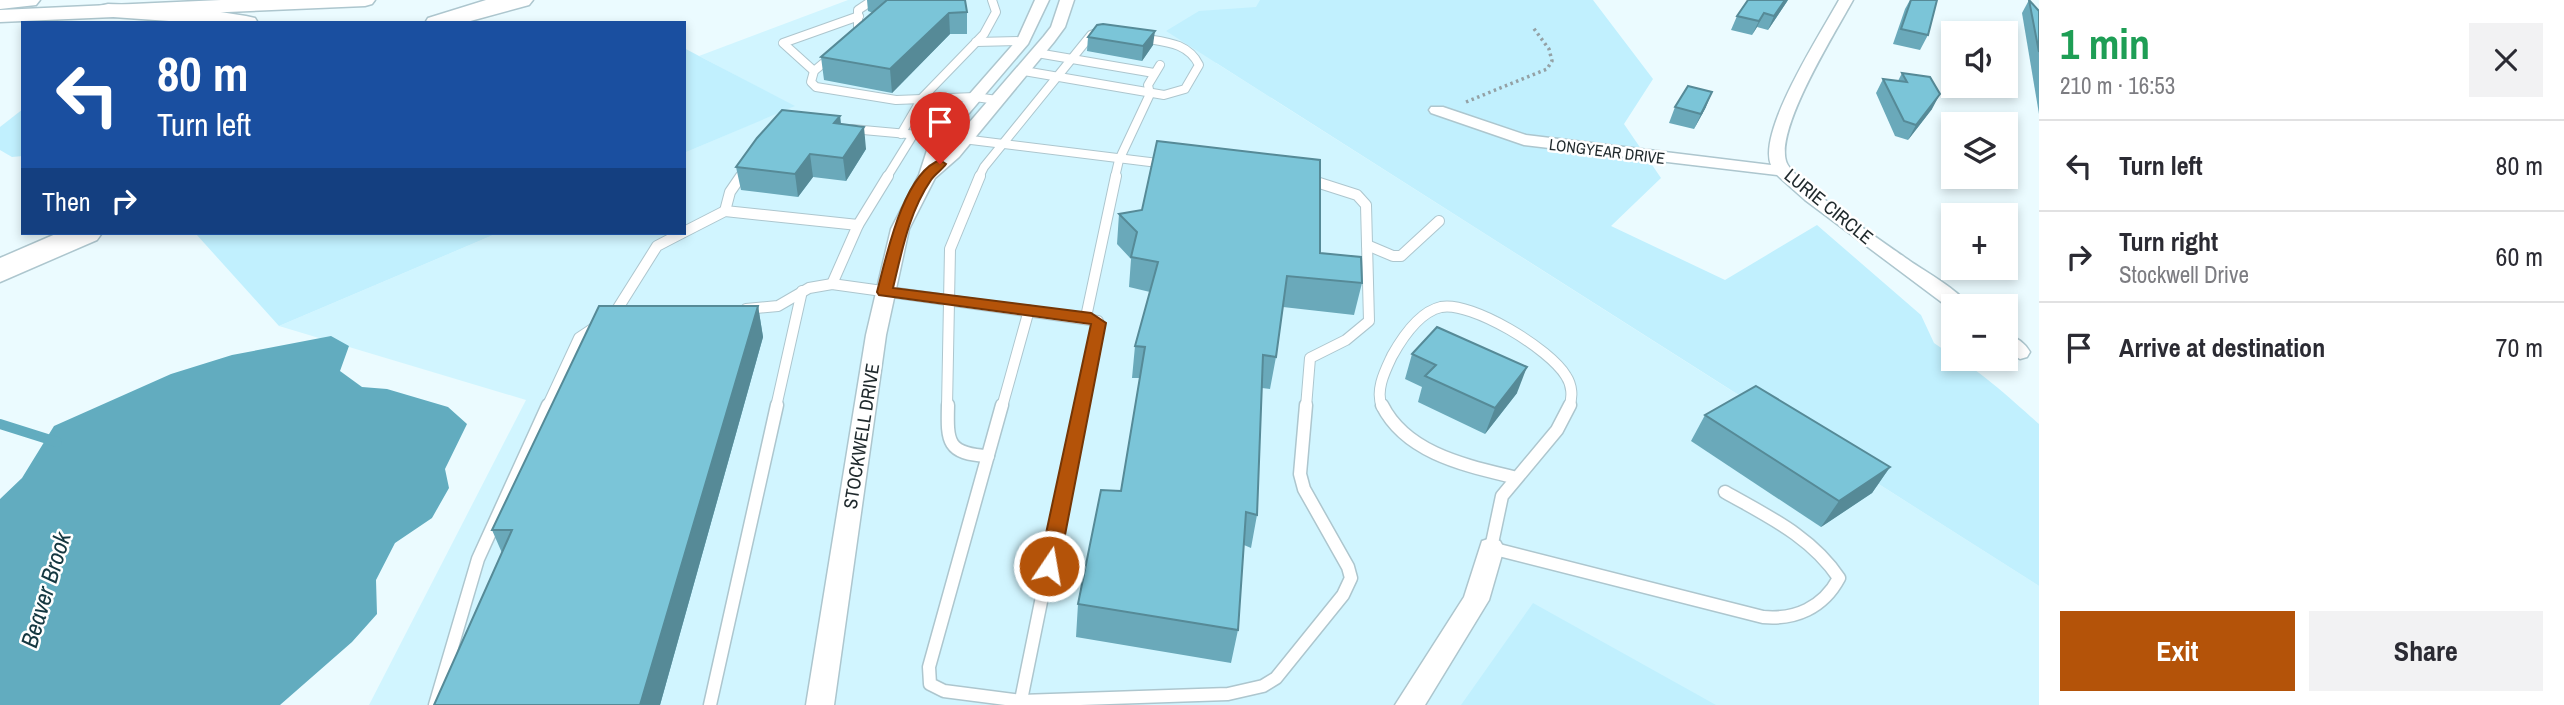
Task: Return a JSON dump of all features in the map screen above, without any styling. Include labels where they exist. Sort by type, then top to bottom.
[{"type":"highway","points":[[0,5],[28,0]]},
{"type":"highway","points":[[443,21],[483,8],[521,0]]},
{"type":"highway","points":[[107,11],[188,14],[233,21]]},
{"type":"highway","points":[[0,250],[44,235]]},
{"type":"highway","points":[[0,271],[81,235]]},
{"type":"main road","points":[[0,5],[158,0]]},
{"type":"main road","points":[[0,16],[365,0]]},
{"type":"street","name":"STOCKWELL DRIVE","points":[[820,705],[884,292],[901,229],[912,201],[928,175],[939,138],[1023,41],[1042,0]]},
{"type":"street","name":"STOCKWELL DRIVE","points":[[928,175],[953,153],[1024,71],[1058,26],[1067,0]]},
{"type":"street","name":"LURIE CIRCLE","points":[[1846,0],[1782,123],[1776,143],[1777,160],[1782,170],[1811,196],[1943,294]]},
{"type":"street","name":"LONGYEAR DRIVE","points":[[1440,111],[1487,130],[1544,143],[1782,170]]},
{"type":"street","points":[[1409,705],[1476,600],[1490,548]]},
{"type":"lane","points":[[873,0],[860,7],[858,30],[854,37],[814,71],[811,82],[816,87],[896,100],[975,97],[997,100]]},
{"type":"lane","points":[[901,134],[922,99],[996,16],[992,0]]},
{"type":"lane","points":[[814,71],[783,43],[859,16]]},
{"type":"lane","points":[[1080,48],[1089,31],[1103,29]]},
{"type":"lane","points":[[988,456],[954,449],[947,437],[947,299],[950,249],[967,202],[984,167],[1093,33],[1114,34]]},
{"type":"lane","points":[[1024,71],[1150,94],[1179,93],[1189,85],[1199,65],[1197,58],[1187,49],[1137,36]]},
{"type":"lane","points":[[976,41],[1023,41]]},
{"type":"lane","points":[[1037,53],[1071,60],[1157,69],[1148,85],[1150,94],[1119,160],[1086,317]]},
{"type":"lane","points":[[838,127],[1172,164]]},
{"type":"lane","points":[[832,284],[858,225],[912,135]]},
{"type":"lane","points":[[725,211],[730,192],[751,162]]},
{"type":"lane","points":[[1029,310],[928,676],[930,684],[944,691],[1021,703],[1228,694],[1264,687],[1276,678],[1343,595],[1351,578],[1348,567],[1304,489],[1300,474],[1310,358],[1346,340],[1369,321],[1366,205],[1357,195],[1316,181],[1293,177]]},
{"type":"lane","points":[[686,230],[725,211],[858,225]]},
{"type":"lane","points":[[1367,245],[1394,256],[1401,256],[1438,221]]},
{"type":"lane","points":[[435,705],[478,559],[579,338],[618,311],[657,246],[677,235]]},
{"type":"lane","points":[[740,309],[778,306],[802,291],[832,284],[1095,319],[1099,325],[1021,703]]},
{"type":"lane","points":[[709,705],[802,291]]},
{"type":"lane","points":[[1513,477],[1466,466],[1427,451],[1400,434],[1386,417],[1380,395],[1381,375],[1414,325],[1429,311],[1443,306],[1456,307],[1475,313],[1518,336],[1550,357],[1564,372],[1572,389],[1567,415],[1534,458],[1513,477],[1500,499],[1490,548],[1598,578],[1748,614],[1790,618],[1808,610],[1833,590],[1839,578],[1832,564],[1812,547],[1725,492]]},
{"type":"lane","points":[[618,311],[632,311]]},
{"type":"path","points":[[1440,111],[1547,69],[1552,61],[1549,48],[1532,26]]},
{"type":"shaded area","points":[[848,0],[1322,0],[1216,63],[2039,586],[2039,705],[369,705],[526,400],[279,326],[493,235],[686,235],[686,152],[794,106],[699,56]]},
{"type":"shaded area","points":[[1260,0],[1593,0],[1653,79],[1624,124],[1661,178],[1611,226],[1725,280],[1817,225],[1921,315],[1934,343],[1941,348],[1941,371],[1976,371],[2039,424],[2039,586],[1166,31],[1199,11],[1256,7]]},
{"type":"shaded area","points":[[686,49],[699,56],[795,106],[686,152]]},
{"type":"shaded area","points":[[21,111],[21,156],[12,157],[0,150],[0,127]]},
{"type":"shaded area","points":[[197,235],[493,235],[279,326]]},
{"type":"shaded area","points":[[1533,603],[1716,705],[1461,705]]},
{"type":"water","points":[[331,336],[349,346],[340,371],[362,387],[387,389],[448,407],[467,424],[445,469],[449,488],[432,518],[395,543],[376,580],[377,614],[352,642],[280,705],[0,705],[0,499],[22,478],[54,426],[171,374],[232,355]]},
{"type":"building","points":[[887,0],[965,0],[967,12],[949,13],[890,69],[821,57]]},
{"type":"building","points":[[1748,0],[1785,0],[1774,16],[1764,13],[1759,21],[1737,16]]},
{"type":"building","points":[[1911,0],[1937,0],[1928,35],[1901,29]]},
{"type":"building","points":[[2029,0],[2039,11],[2039,52]]},
{"type":"building","points":[[1097,25],[1155,31],[1143,46],[1088,37]]},
{"type":"building","points":[[1902,73],[1930,77],[1940,94],[1916,125],[1904,121],[1883,79],[1907,82]]},
{"type":"building","points":[[1688,86],[1712,92],[1701,114],[1675,107]]},
{"type":"building","points":[[782,110],[840,116],[834,123],[864,127],[843,158],[810,154],[795,174],[736,167]]},
{"type":"building","points":[[1157,141],[1320,160],[1320,253],[1361,257],[1362,283],[1287,276],[1276,357],[1263,355],[1257,515],[1246,512],[1238,630],[1078,604],[1101,490],[1121,491],[1145,347],[1135,346],[1158,262],[1131,257],[1137,232],[1119,214],[1142,210]]},
{"type":"building","points":[[599,306],[758,306],[640,705],[434,705],[512,530],[492,530]]},
{"type":"building","points":[[1437,327],[1527,367],[1495,408],[1425,376],[1436,365],[1412,354]]},
{"type":"building","points":[[1756,386],[1890,467],[1839,501],[1705,415]]},
{"type":"waterway","name":"Beaver Brook","points":[[0,424],[57,442]]},
{"type":"route","points":[[940,164],[928,175],[912,201],[891,259],[884,292],[1091,318],[1099,323],[1049,566]]}]
